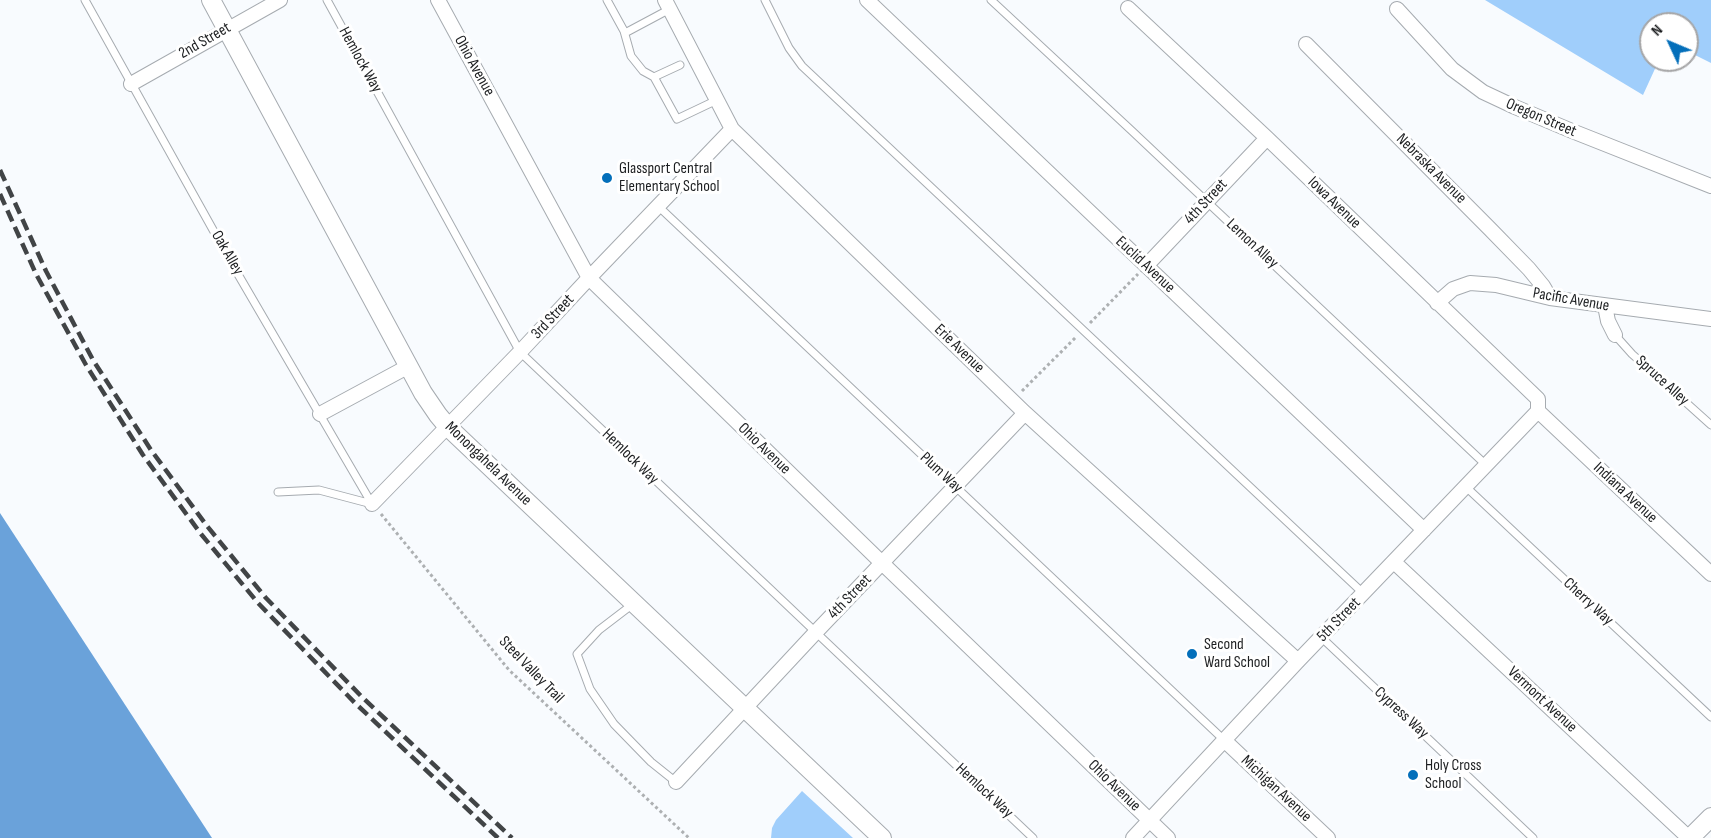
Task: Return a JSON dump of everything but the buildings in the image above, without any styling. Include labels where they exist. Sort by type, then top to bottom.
[{"type":"main road","name":"Monongahela Avenue","points":[[211,0],[423,393],[438,415],[882,838]]},
{"type":"main road","points":[[1689,838],[1711,817]]},
{"type":"street","name":"2nd Street","points":[[131,84],[280,0]]},
{"type":"street","name":"Ohio Avenue","points":[[438,0],[589,278],[1168,838]]},
{"type":"street","name":"Euclid Avenue","points":[[867,0],[1424,530]]},
{"type":"street","name":"Erie Avenue","points":[[668,5],[732,129],[1025,413],[1298,661]]},
{"type":"street","name":"Iowa Avenue","points":[[1128,8],[1267,138],[1538,405]]},
{"type":"street","name":"Oregon Street","points":[[1398,9],[1452,69],[1483,92],[1553,123],[1711,186]]},
{"type":"street","name":"Nebraska Avenue","points":[[1306,44],[1490,228],[1529,269],[1550,298]]},
{"type":"street","name":"3rd Street","points":[[372,504],[732,129]]},
{"type":"street","name":"4th Street","points":[[1146,266],[1267,138]]},
{"type":"street","name":"Pacific Avenue","points":[[1437,303],[1453,289],[1470,283],[1496,285],[1550,298],[1711,319]]},
{"type":"street","points":[[1605,306],[1608,321],[1615,335]]},
{"type":"street","points":[[320,414],[409,366]]},
{"type":"street","name":"5th Street","points":[[1134,838],[1298,661],[1486,465],[1538,405]]},
{"type":"street","name":"Indiana Avenue","points":[[1538,405],[1711,574]]},
{"type":"street","name":"4th Street","points":[[676,782],[1025,413]]},
{"type":"street","name":"Vermont Avenue","points":[[1394,562],[1689,838]]},
{"type":"street","name":"Michigan Avenue","points":[[1224,740],[1328,838]]},
{"type":"lane","name":"Oak Alley","points":[[85,0],[238,274],[372,504]]},
{"type":"lane","name":"Hemlock Way","points":[[327,0],[520,352],[1033,838]]},
{"type":"lane","points":[[607,0],[625,33],[632,56],[643,71],[654,77],[677,119],[717,100]]},
{"type":"lane","points":[[765,0],[789,48],[802,66],[1364,594]]},
{"type":"lane","name":"Lemon Alley","points":[[991,0],[1486,465]]},
{"type":"lane","points":[[625,33],[668,5]]},
{"type":"lane","points":[[654,77],[680,65]]},
{"type":"lane","name":"Plum Way","points":[[658,206],[1224,740]]},
{"type":"lane","name":"Spruce Alley","points":[[1615,335],[1632,354],[1711,425]]},
{"type":"lane","name":"Cherry Way","points":[[1465,486],[1711,717]]},
{"type":"lane","points":[[278,492],[319,490],[372,504]]},
{"type":"lane","points":[[636,603],[599,630],[577,654],[590,689],[615,724],[651,762],[676,782]]},
{"type":"lane","name":"Cypress Way","points":[[1322,638],[1533,838]]},
{"type":"path","name":"Steel Valley Trail","points":[[372,504],[509,670],[689,838]]},
{"type":"shaded area","points":[[1485,0],[1711,0],[1711,63],[1699,57],[1699,12],[1639,12],[1639,72],[1654,72],[1643,95]]},
{"type":"shaded area","points":[[0,513],[212,838],[0,838]]},
{"type":"shaded area","points":[[802,791],[853,838],[771,838],[776,820]]},
{"type":"railway","points":[[0,170],[46,271],[93,360],[151,450],[207,526],[266,598],[363,698],[512,838]]},
{"type":"railway","points":[[0,194],[36,274],[86,365],[143,455],[201,534],[258,603],[355,703],[498,838]]},
{"type":"place","name":"Glassport Central Elementary School","points":[[607,178]]},
{"type":"place","name":"Second Ward School","points":[[1192,654]]},
{"type":"place","name":"Holy Cross School","points":[[1413,775]]}]
